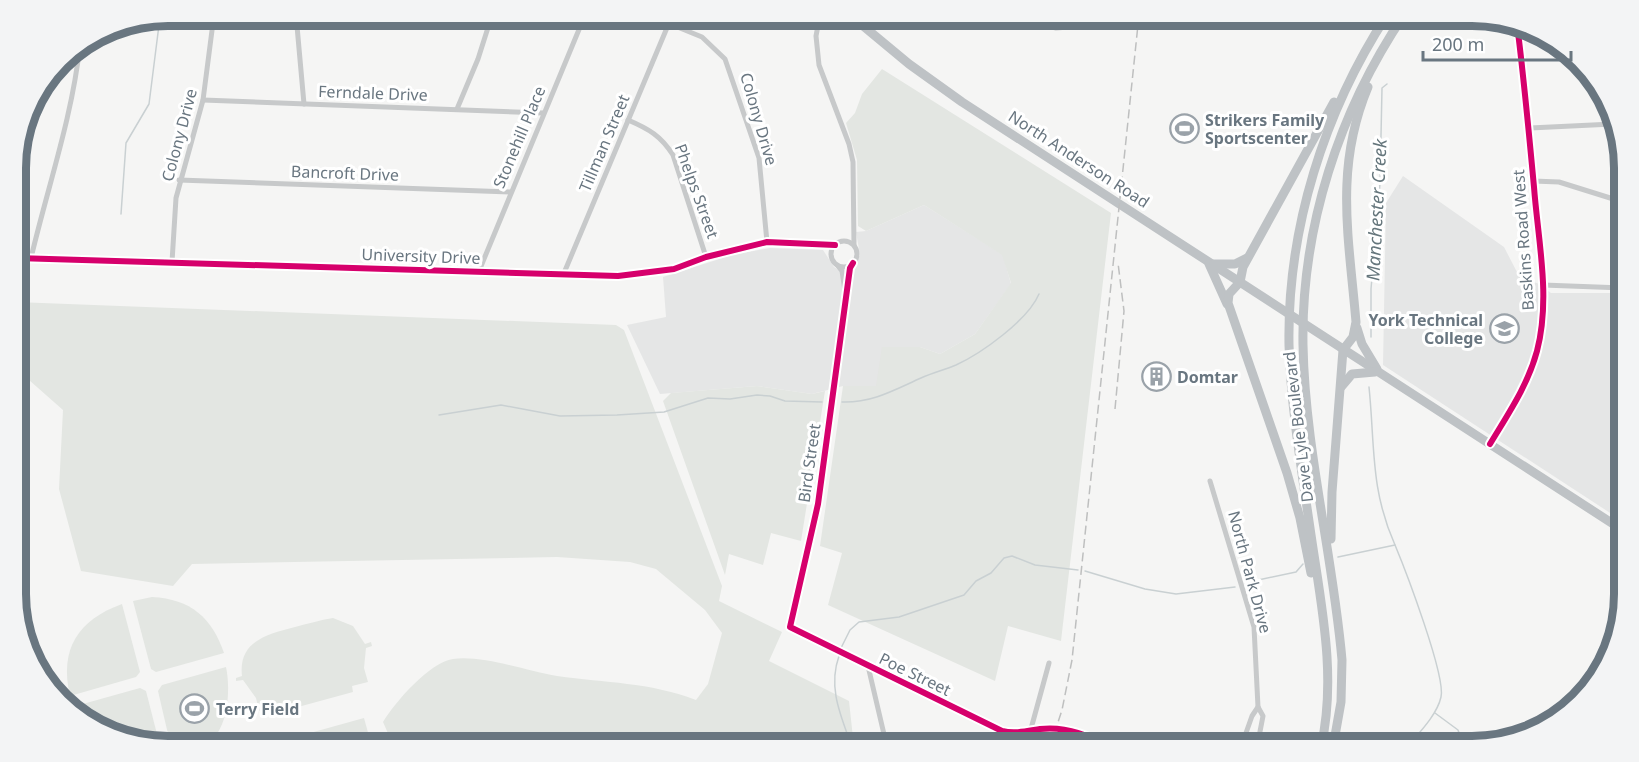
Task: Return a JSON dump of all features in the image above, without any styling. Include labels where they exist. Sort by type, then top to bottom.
[{"type":"main road","name":"North Anderson Road","points":[[864,26],[934,82],[1614,525]]},
{"type":"main road","name":"Dave Lyle Boulevard","points":[[1323,736],[1328,704],[1327,654],[1294,406],[1289,337],[1291,292],[1298,236],[1312,177],[1338,104],[1380,26]]},
{"type":"main road","name":"Dave Lyle Boulevard","points":[[1335,736],[1341,702],[1342,660],[1308,409],[1303,345],[1305,300],[1314,230],[1335,151],[1362,86],[1398,26]]},
{"type":"main road","points":[[1380,373],[1362,344],[1356,322],[1345,198],[1349,148],[1369,85],[1399,26]]},
{"type":"main road","points":[[1228,307],[1229,294],[1240,282],[1242,269],[1326,116],[1369,44]]},
{"type":"main road","points":[[1208,262],[1228,265],[1249,257]]},
{"type":"main road","points":[[1208,262],[1228,307],[1293,490],[1327,654]]},
{"type":"main road","points":[[1331,574],[1331,501],[1343,350],[1353,337],[1356,322]]},
{"type":"main road","points":[[1339,394],[1343,382],[1352,374],[1364,371],[1380,373]]},
{"type":"street","name":"Colony Drive","points":[[172,262],[173,217],[180,180],[203,100],[213,26]]},
{"type":"street","points":[[297,26],[304,104]]},
{"type":"street","points":[[457,109],[472,76],[488,26]]},
{"type":"street","name":"Stonehill Place","points":[[479,271],[580,26]]},
{"type":"street","name":"Tillman Street","points":[[564,273],[668,26]]},
{"type":"street","name":"Colony Drive","points":[[676,26],[702,37],[725,59],[729,67],[759,158],[767,242]]},
{"type":"street","name":"Bird Street","points":[[790,627],[818,504],[850,268],[857,256],[854,245],[853,162],[843,125],[819,65],[816,36],[818,26]]},
{"type":"street","points":[[1048,26],[1056,28],[1070,26]]},
{"type":"street","name":"Baskins Road West","points":[[1490,444],[1518,399],[1532,368],[1541,331],[1543,285],[1530,128],[1518,33]]},
{"type":"street","points":[[31,258],[52,171],[71,110],[78,58]]},
{"type":"street","name":"Ferndale Drive","points":[[203,100],[543,113]]},
{"type":"street","name":"Phelps Street","points":[[628,120],[652,130],[664,141],[673,155],[706,257]]},
{"type":"street","points":[[1530,128],[1607,124]]},
{"type":"street","name":"Bancroft Drive","points":[[180,180],[510,192]]},
{"type":"street","points":[[1533,181],[1559,182],[1614,199]]},
{"type":"street","points":[[820,245],[831,255],[835,245],[846,241],[854,233]]},
{"type":"street","points":[[846,241],[854,245]]},
{"type":"street","name":"University Drive","points":[[26,258],[637,275],[675,269],[706,257],[767,242],[835,245]]},
{"type":"street","name":"Bird Street","points":[[831,255],[842,271],[846,301]]},
{"type":"street","points":[[837,265],[844,267],[854,263]]},
{"type":"street","points":[[1543,285],[1614,288]]},
{"type":"street","name":"North Park Drive","points":[[1210,481],[1254,627],[1257,650],[1258,707],[1263,716],[1259,736]]},
{"type":"street","name":"Poe Street","points":[[790,627],[992,727],[1008,732],[1050,728],[1071,731],[1083,736]]},
{"type":"street","points":[[1029,736],[1049,663]]},
{"type":"street","points":[[868,666],[884,736]]},
{"type":"street","name":"North Park Drive","points":[[1245,736],[1258,707]]},
{"type":"street","points":[[1069,736],[1071,731]]},
{"type":"shaded area","points":[[882,69],[1111,213],[1061,641],[1008,626],[995,681],[828,605],[842,553],[820,546],[843,386],[876,386],[882,347],[920,347],[940,354],[975,334],[1011,283],[1002,255],[924,205],[866,231],[858,226],[857,160],[846,123],[855,113],[862,94]]},
{"type":"shaded area","name":"York Technical College","points":[[1403,176],[1504,247],[1518,274],[1524,280],[1537,283],[1551,293],[1614,293],[1614,515],[1383,365],[1386,203]]},
{"type":"shaded area","points":[[924,205],[1003,255],[1011,284],[975,334],[940,354],[920,347],[876,387],[843,386],[812,394],[757,386],[660,394],[627,325],[666,317],[663,277],[732,255],[770,248],[823,250],[834,267],[839,270],[852,269],[860,255],[856,232],[866,231]]},
{"type":"shaded area","points":[[26,302],[616,325],[624,330],[722,586],[719,601],[782,632],[769,661],[849,701],[853,736],[389,736],[383,722],[396,704],[434,667],[453,659],[478,659],[557,676],[644,686],[696,700],[708,684],[722,633],[705,610],[656,569],[630,562],[557,557],[192,564],[173,586],[81,571],[59,489],[63,410],[26,380]]},
{"type":"shaded area","points":[[757,386],[812,394],[825,391],[801,541],[771,533],[763,565],[729,554],[725,575],[663,401],[671,393]]},
{"type":"shaded area","points":[[152,597],[178,602],[198,613],[213,630],[224,653],[156,672],[151,669],[133,601]]},
{"type":"shaded area","points":[[122,604],[140,672],[136,677],[70,696],[67,664],[75,638],[94,619]]},
{"type":"shaded area","points":[[333,618],[353,626],[365,644],[371,642],[372,646],[366,648],[364,668],[368,682],[352,686],[353,692],[276,713],[275,707],[259,711],[256,698],[243,680],[236,681],[236,678],[242,676],[242,664],[250,647],[265,636]]},
{"type":"shaded area","name":"Terry Field","points":[[226,667],[228,700],[222,724],[215,736],[168,736],[158,691],[162,685]]},
{"type":"shaded area","points":[[140,688],[146,691],[157,735],[140,734],[113,726],[79,705]]},
{"type":"shaded area","points":[[364,718],[369,736],[299,736]]},
{"type":"waterway","points":[[121,214],[126,143],[149,104],[159,26]]},
{"type":"waterway","name":"Manchester Creek","points":[[1371,337],[1371,289],[1380,183],[1382,88],[1387,84]]},
{"type":"waterway","points":[[842,402],[853,402],[883,395],[967,360],[1015,325],[1039,294]]},
{"type":"waterway","name":"Manchester Creek","points":[[1338,557],[1395,545],[1387,525],[1377,486],[1369,387]]},
{"type":"waterway","points":[[439,415],[501,405],[560,416],[617,415],[664,412],[708,398],[730,399],[757,395],[785,401],[822,402]]},
{"type":"waterway","name":"Manchester Creek","points":[[1395,545],[1424,622],[1441,685],[1439,704],[1417,736]]},
{"type":"waterway","points":[[841,648],[850,630],[859,622],[899,617],[964,595],[976,581],[991,573],[1004,558],[1012,556],[1035,565],[1078,570]]},
{"type":"waterway","points":[[1249,582],[1296,572],[1303,564]]},
{"type":"waterway","points":[[1085,571],[1145,589],[1176,594],[1235,587]]},
{"type":"waterway","points":[[839,656],[835,677],[836,696],[848,736]]},
{"type":"waterway","points":[[1435,713],[1458,730],[1460,736]]},
{"type":"railway","points":[[1054,736],[1062,710],[1072,660],[1138,26]]},
{"type":"railway","points":[[1115,409],[1124,311],[1118,263]]},
{"type":"cycle path","points":[[1490,444],[1517,399],[1533,364],[1541,331],[1543,310],[1540,248],[1518,33]]},
{"type":"cycle path","points":[[26,258],[618,276],[674,269],[706,257],[767,242],[835,245]]},
{"type":"cycle path","points":[[853,263],[850,268],[818,504],[790,627],[1002,731],[1016,732],[1049,728],[1068,730],[1087,736]]},
{"type":"place","name":"Strikers Family Sportscenter","points":[[1184,129]]},
{"type":"place","name":"York Technical College","points":[[1504,329]]},
{"type":"place","name":"Domtar","points":[[1156,377]]},
{"type":"place","name":"Terry Field","points":[[195,709]]}]
